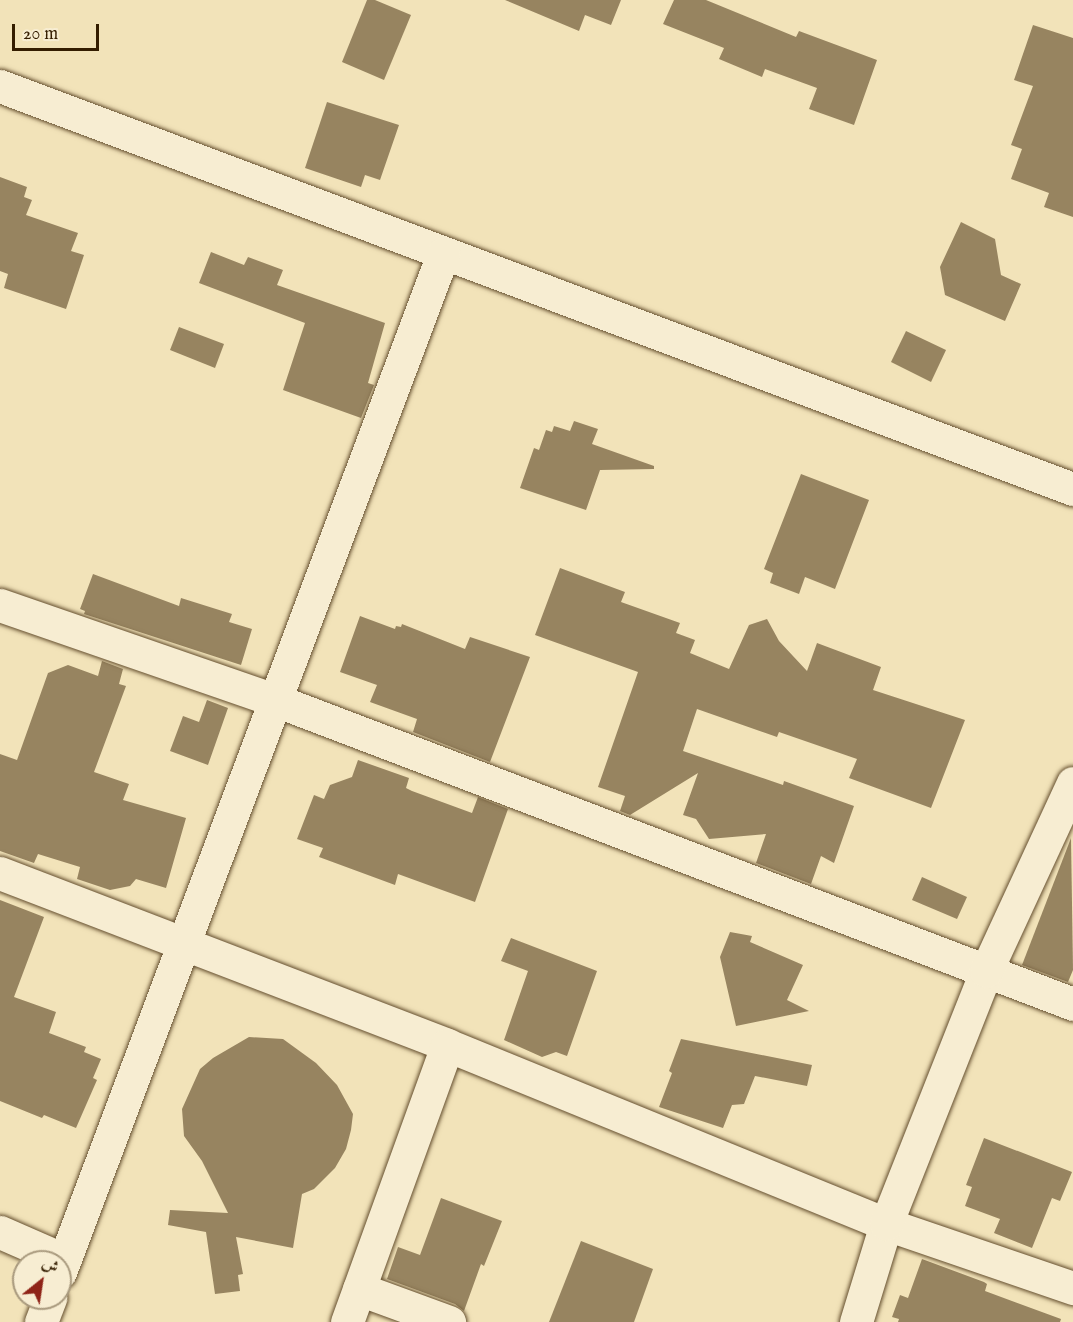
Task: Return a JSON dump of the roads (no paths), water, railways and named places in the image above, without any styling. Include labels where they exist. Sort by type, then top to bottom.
[{"type":"street","points":[[0,86],[1073,489]]},
{"type":"street","points":[[68,1250],[443,254]]},
{"type":"street","points":[[0,605],[275,700],[1073,1004]]},
{"type":"street","points":[[856,1322],[886,1224],[986,972],[1073,783]]},
{"type":"street","points":[[0,873],[447,1045],[886,1224],[1073,1288]]},
{"type":"street","points":[[347,1322],[447,1045]]},
{"type":"street","points":[[0,1232],[33,1250]]},
{"type":"street","points":[[359,1289],[449,1322]]}]
